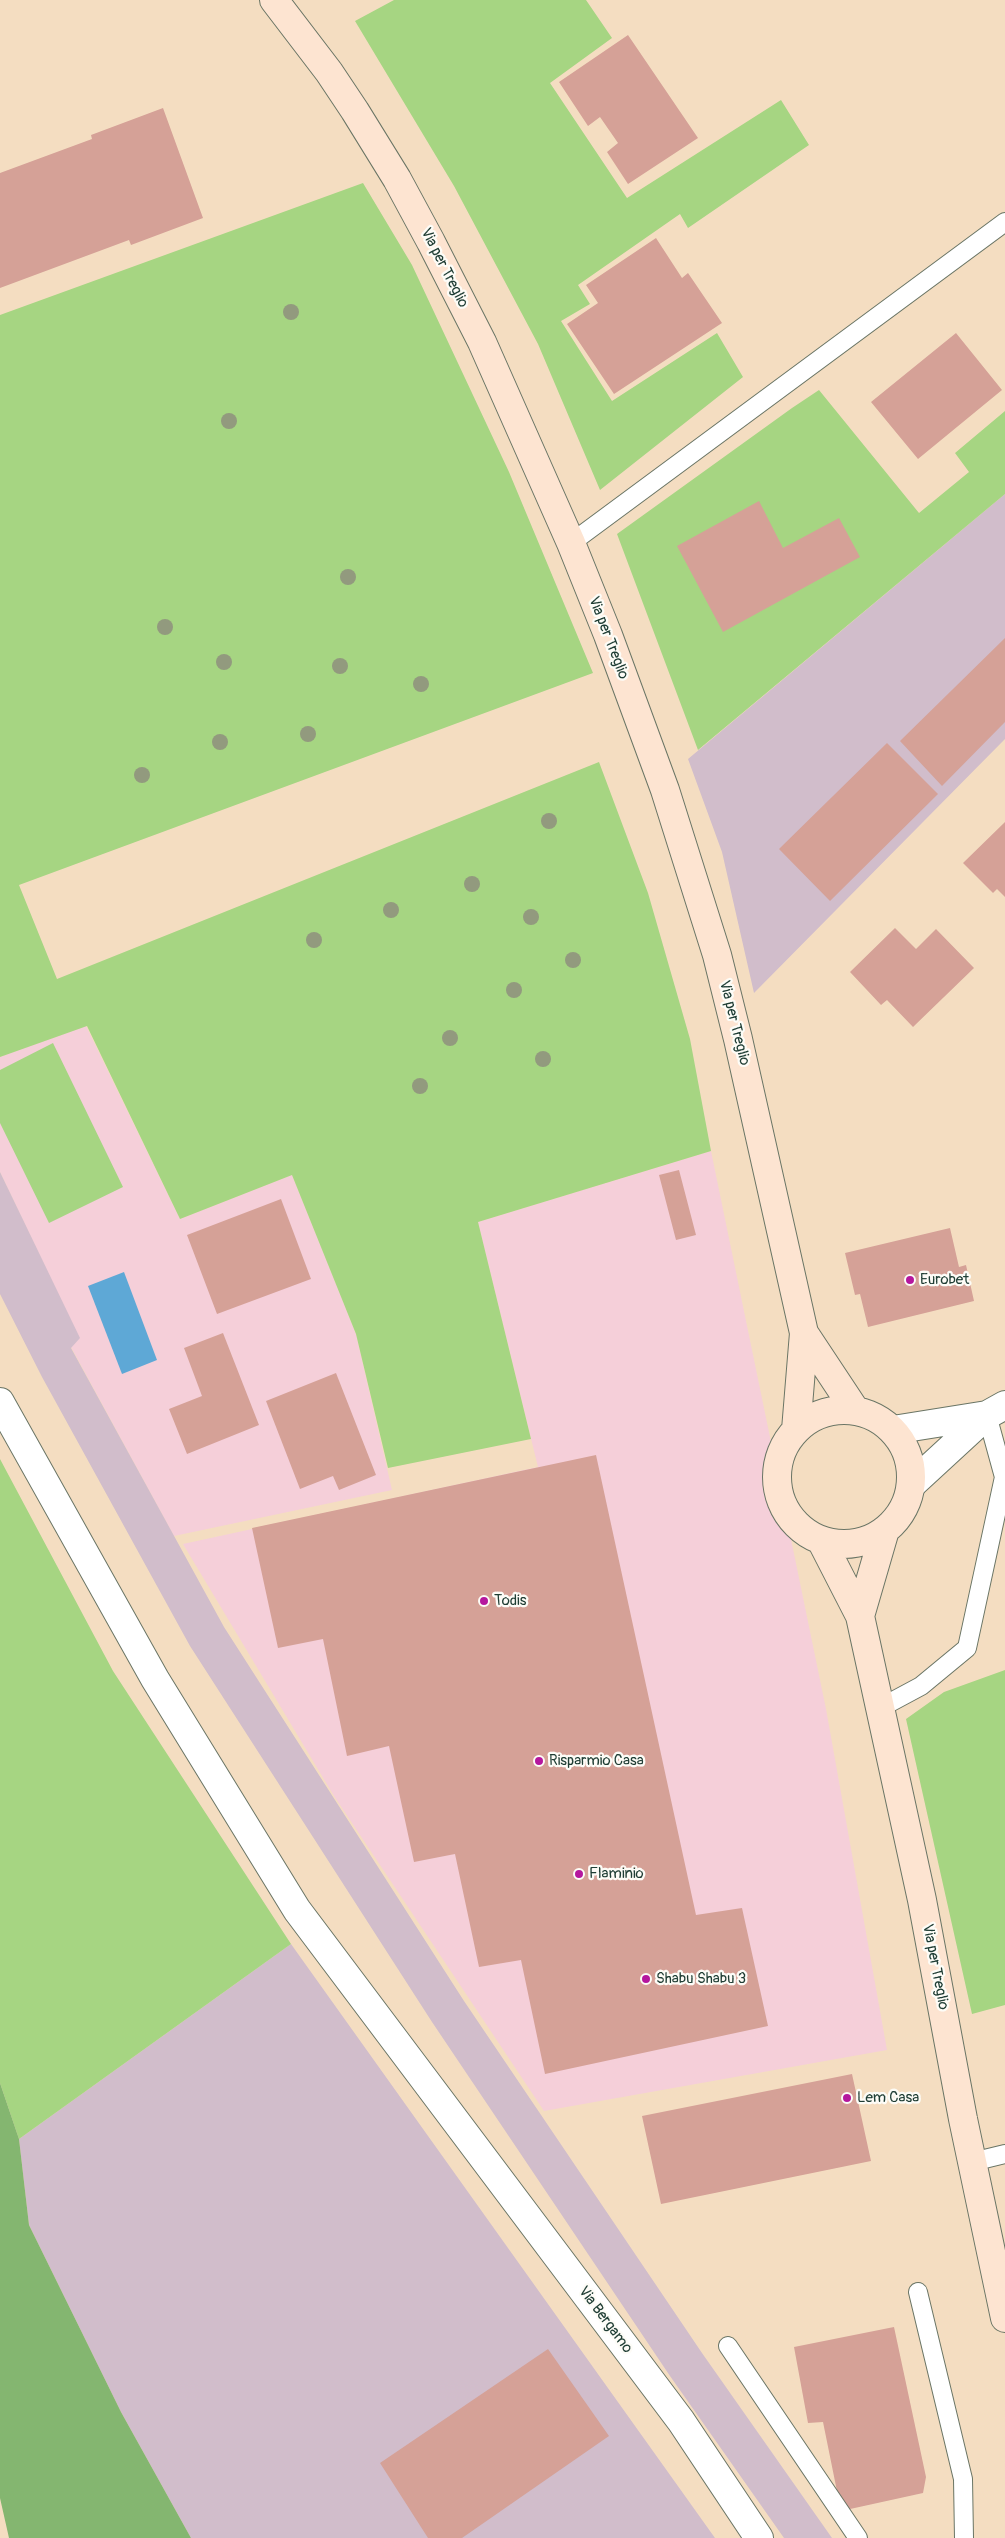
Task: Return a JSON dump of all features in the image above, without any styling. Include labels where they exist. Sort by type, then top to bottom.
[{"type":"main road","name":"Via per Treglio","points":[[274,0],[329,72],[397,179],[482,342],[571,543],[608,635],[665,790],[717,955],[738,1039],[804,1332],[796,1430]]},
{"type":"main road","name":"Via per Treglio","points":[[804,1332],[855,1410]]},
{"type":"main road","points":[[837,1410],[855,1410],[878,1418],[893,1430],[902,1442],[911,1470],[910,1485],[904,1507],[896,1520],[885,1530],[873,1538],[843,1544],[821,1540],[804,1531],[790,1518],[778,1492],[777,1473],[780,1454],[796,1430],[819,1414],[837,1410]]},
{"type":"main road","name":"Via per Treglio","points":[[860,1616],[885,1530]]},
{"type":"main road","name":"Via per Treglio","points":[[821,1540],[860,1616],[922,1900],[972,2162],[1005,2318]]},
{"type":"street","name":"Via Bergamo","points":[[0,1402],[155,1679],[297,1910],[681,2421],[759,2538]]},
{"type":"street","points":[[893,1430],[996,1410]]},
{"type":"street","points":[[910,1485],[996,1410]]},
{"type":"lane","points":[[571,543],[1005,222]]},
{"type":"lane","points":[[880,1708],[921,1686],[967,1648],[1004,1477],[996,1410]]},
{"type":"lane","points":[[972,2162],[1005,2154]]},
{"type":"lane","points":[[918,2292],[962,2479],[964,2538]]},
{"type":"lane","points":[[728,2346],[858,2538]]},
{"type":"shaded area","points":[[1005,494],[1005,739],[754,993],[722,852],[688,759]]},
{"type":"shaded area","points":[[86,1026],[180,1219],[292,1175],[356,1334],[392,1490],[174,1536],[71,1347],[79,1338],[0,1172],[0,1057]]},
{"type":"shaded area","points":[[711,1151],[826,1709],[887,2050],[544,2111],[334,1796],[183,1544],[538,1467],[478,1222]]},
{"type":"shaded area","points":[[0,1172],[80,1338],[71,1348],[224,1627],[464,2001],[702,2353],[832,2538],[784,2538],[670,2376],[432,2022],[190,1646],[42,1377],[0,1294]]},
{"type":"shaded area","points":[[291,1944],[715,2538],[191,2538],[121,2412],[29,2225],[19,2139]]},
{"type":"green space","points":[[394,0],[586,0],[612,38],[550,83],[627,198],[781,100],[809,145],[688,228],[680,214],[578,285],[590,304],[561,321],[612,401],[717,333],[743,377],[600,490],[538,344],[454,186],[355,21]]},
{"type":"green space","points":[[363,183],[412,265],[509,472],[593,673],[19,885],[57,979],[599,762],[648,893],[690,1039],[711,1151],[478,1222],[531,1439],[388,1468],[356,1334],[292,1175],[180,1219],[87,1026],[0,1057],[0,315]]},
{"type":"green space","points":[[819,390],[919,513],[969,472],[955,453],[1005,411],[1005,494],[698,750],[617,534]]},
{"type":"green space","points":[[53,1043],[123,1187],[49,1223],[0,1123],[0,1070]]},
{"type":"green space","points":[[0,1459],[113,1671],[291,1944],[19,2139],[0,2083]]},
{"type":"green space","points":[[1005,1670],[1005,2005],[972,2014],[906,1719],[944,1692]]},
{"type":"green space","points":[[0,2083],[19,2139],[29,2225],[121,2412],[191,2538],[9,2538],[0,2498]]},
{"type":"water","points":[[124,1272],[157,1360],[122,1374],[88,1286]]},
{"type":"building","points":[[628,35],[698,138],[628,184],[607,152],[618,143],[600,117],[588,126],[559,82]]},
{"type":"building","points":[[163,108],[203,218],[131,245],[129,240],[0,288],[0,173],[92,139],[91,135]]},
{"type":"building","points":[[656,238],[682,278],[688,273],[722,323],[614,394],[567,324],[598,303],[586,285]]},
{"type":"building","points":[[956,333],[1002,390],[918,459],[871,402]]},
{"type":"building","points":[[759,501],[783,548],[839,518],[860,557],[723,632],[677,546]]},
{"type":"building","points":[[1005,638],[1005,722],[942,786],[900,741]]},
{"type":"building","points":[[887,743],[938,794],[830,901],[779,849]]},
{"type":"building","points":[[1005,822],[1005,897],[997,889],[993,893],[963,863]]},
{"type":"building","points":[[895,928],[916,949],[936,929],[974,968],[913,1027],[887,1000],[881,1005],[850,972]]},
{"type":"building","points":[[679,1170],[696,1235],[676,1240],[659,1175]]},
{"type":"building","points":[[281,1199],[311,1279],[217,1314],[187,1235]]},
{"type":"building","name":"Eurobet","points":[[950,1228],[959,1267],[966,1265],[974,1301],[868,1327],[860,1294],[855,1295],[845,1253]]},
{"type":"building","points":[[223,1333],[259,1425],[187,1454],[169,1409],[202,1396],[184,1348]]},
{"type":"building","points":[[336,1373],[376,1475],[339,1490],[333,1476],[300,1489],[266,1401]]},
{"type":"building","points":[[596,1455],[696,1915],[742,1908],[768,2026],[545,2074],[521,1960],[479,1967],[455,1854],[414,1862],[389,1746],[347,1756],[323,1639],[278,1648],[252,1528]]},
{"type":"building","points":[[852,2074],[871,2161],[661,2204],[642,2116]]},
{"type":"building","points":[[894,2327],[926,2477],[923,2493],[841,2511],[823,2422],[808,2423],[794,2347]]},
{"type":"building","points":[[548,2349],[609,2436],[462,2538],[428,2538],[380,2463]]},
{"type":"place","name":"Eurobet","points":[[910,1280]]},
{"type":"place","name":"Todis","points":[[484,1601]]},
{"type":"place","name":"Risparmio Casa","points":[[539,1761]]},
{"type":"place","name":"Flaminio","points":[[579,1874]]},
{"type":"place","name":"Shabu Shabu 3","points":[[646,1979]]},
{"type":"place","name":"Lem Casa","points":[[847,2098]]}]
